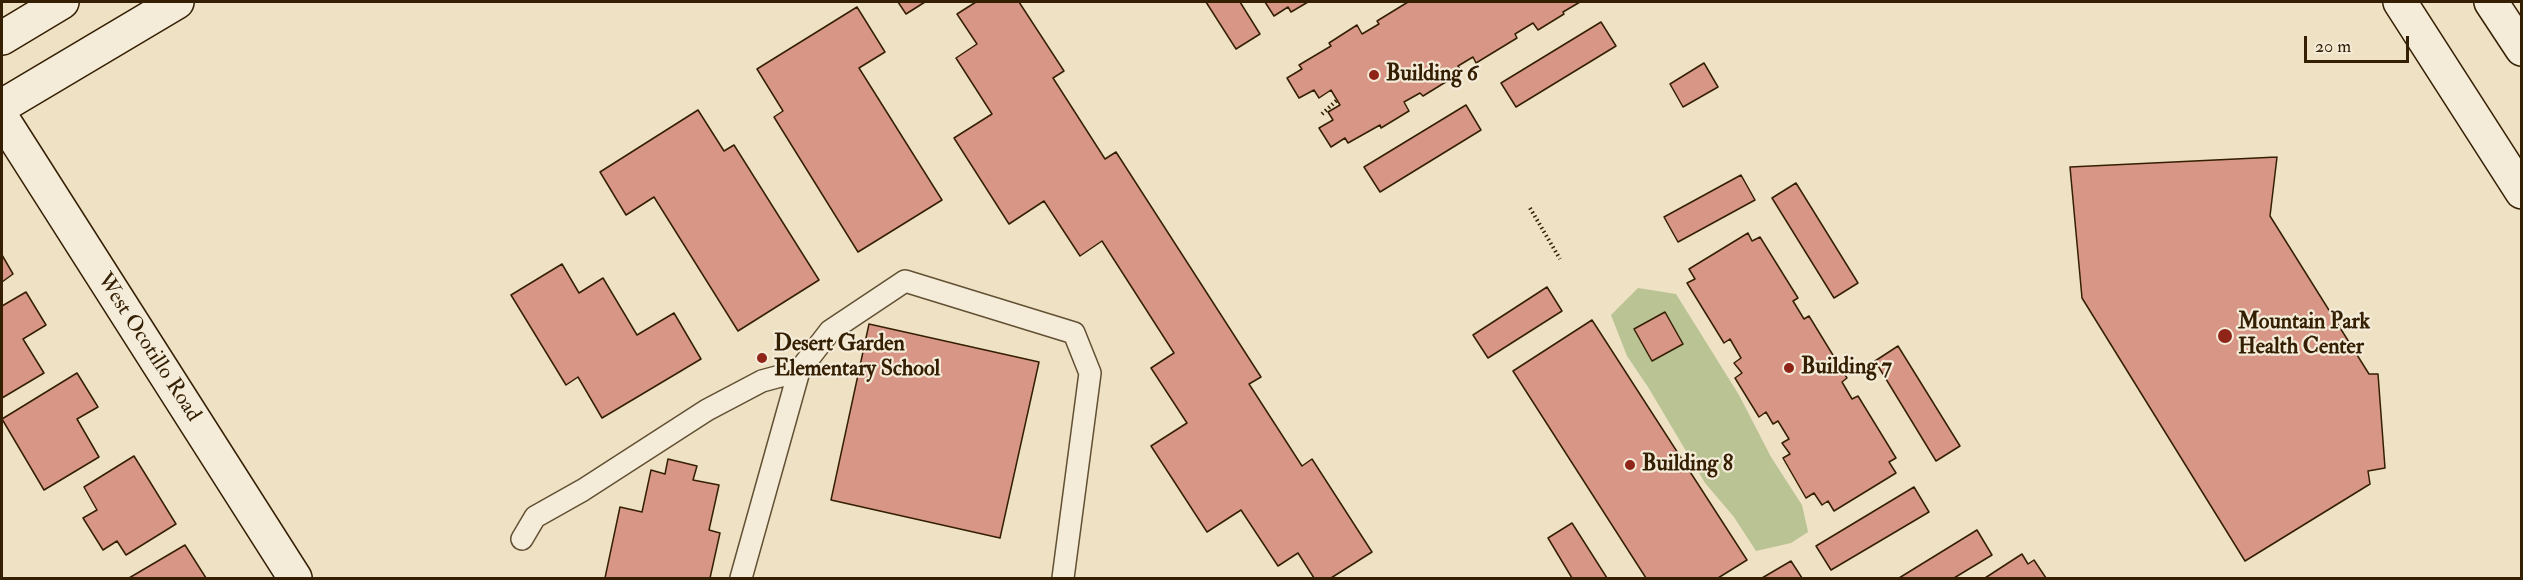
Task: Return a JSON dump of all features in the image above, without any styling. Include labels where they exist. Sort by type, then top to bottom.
[{"type":"street","points":[[2,38],[62,2]]},
{"type":"street","points":[[2,106],[177,2]]},
{"type":"street","points":[[2400,2],[2522,192]]},
{"type":"street","points":[[2491,2],[2522,49]]},
{"type":"street","name":"West Ocotillo Road","points":[[2,118],[295,579]]},
{"type":"lane","points":[[741,579],[799,371],[830,331],[905,281],[1074,333],[1090,373],[1063,579]]},
{"type":"lane","points":[[522,539],[535,517],[583,490],[707,410],[762,381],[799,371]]},
{"type":"path","points":[[1322,114],[1337,100]]},
{"type":"path","points":[[1530,208],[1560,259]]},
{"type":"green space","points":[[1638,288],[1676,294],[1739,395],[1771,457],[1802,505],[1808,532],[1791,543],[1756,551],[1734,517],[1705,483],[1627,356],[1611,315]]},
{"type":"building","points":[[898,2],[925,2],[906,14]]},
{"type":"building","points":[[976,2],[1019,2],[1064,71],[1053,78],[1105,159],[1116,152],[1261,377],[1249,384],[1302,466],[1312,459],[1372,552],[1331,578],[1314,578],[1298,553],[1278,566],[1241,510],[1207,532],[1151,446],[1187,423],[1151,368],[1174,353],[1102,241],[1080,256],[1044,201],[1009,224],[954,138],[992,114],[956,58],[977,44],[957,14]]},
{"type":"building","points":[[1206,2],[1240,2],[1260,34],[1236,49]]},
{"type":"building","points":[[1265,2],[1308,2],[1291,12],[1288,7],[1274,16]]},
{"type":"building","name":"Building 6","points":[[1408,2],[1580,2],[1538,30],[1533,23],[1515,34],[1517,38],[1476,63],[1473,57],[1458,66],[1462,72],[1423,96],[1420,93],[1404,102],[1409,111],[1381,128],[1380,125],[1348,143],[1345,138],[1331,147],[1319,128],[1333,120],[1328,112],[1340,105],[1331,90],[1319,98],[1314,90],[1299,98],[1287,78],[1302,69],[1299,65],[1331,46],[1329,43],[1357,25],[1362,34],[1379,24],[1377,21]]},
{"type":"building","points":[[857,7],[885,52],[859,68],[942,200],[858,252],[774,117],[783,111],[757,69]]},
{"type":"building","points":[[1601,22],[1616,46],[1516,107],[1501,83]]},
{"type":"building","points":[[1704,63],[1718,87],[1683,107],[1670,84]]},
{"type":"building","points":[[1466,105],[1481,130],[1380,192],[1364,167]]},
{"type":"building","points":[[698,110],[724,151],[734,145],[819,280],[738,331],[654,197],[626,215],[600,172]]},
{"type":"building","name":"Mountain Park Health Center","points":[[2277,157],[2270,216],[2369,374],[2378,374],[2385,468],[2368,471],[2370,484],[2245,561],[2082,298],[2070,167]]},
{"type":"building","points":[[1741,175],[1755,200],[1678,242],[1664,217]]},
{"type":"building","points":[[1796,183],[1858,283],[1834,298],[1772,198]]},
{"type":"building","name":"Building 7","points":[[1748,233],[1752,241],[1760,237],[1798,298],[1793,301],[1804,319],[1809,316],[1847,378],[1842,382],[1852,399],[1858,396],[1896,458],[1889,462],[1896,473],[1834,511],[1828,501],[1822,505],[1814,493],[1806,498],[1783,458],[1790,454],[1782,443],[1789,439],[1778,421],[1773,424],[1766,412],[1759,417],[1735,378],[1742,373],[1734,363],[1741,358],[1730,339],[1724,343],[1687,283],[1695,279],[1689,269]]},
{"type":"building","points":[[2,255],[13,274],[2,282]]},
{"type":"building","points":[[562,264],[579,293],[603,278],[637,335],[674,313],[701,359],[602,418],[578,377],[566,385],[511,295]]},
{"type":"building","points":[[1547,287],[1562,311],[1488,358],[1473,335]]},
{"type":"building","points":[[26,292],[46,325],[23,339],[44,373],[2,398],[2,306]]},
{"type":"building","points":[[1665,312],[1683,344],[1652,361],[1634,329]]},
{"type":"building","name":"Building 8","points":[[1592,320],[1747,560],[1718,578],[1646,578],[1513,371]]},
{"type":"building","points":[[869,324],[1039,362],[1000,538],[831,500]]},
{"type":"building","points":[[1898,346],[1960,446],[1936,461],[1875,361]]},
{"type":"building","points":[[77,373],[98,407],[77,419],[99,457],[44,490],[2,419]]},
{"type":"building","points":[[134,456],[176,524],[126,555],[117,541],[103,550],[83,518],[97,510],[84,487]]},
{"type":"building","points":[[668,459],[697,466],[693,480],[719,485],[709,530],[720,533],[710,578],[605,578],[620,507],[642,512],[651,470],[665,474]]},
{"type":"building","points":[[1914,487],[1929,512],[1831,570],[1816,546]]},
{"type":"building","points":[[1572,523],[1607,578],[1572,578],[1548,538]]},
{"type":"building","points":[[1977,530],[1992,555],[1954,578],[1899,578]]},
{"type":"building","points":[[185,545],[206,578],[129,578]]},
{"type":"building","points":[[2022,554],[2028,564],[2034,560],[2046,578],[1985,578]]},
{"type":"building","points":[[1791,561],[1802,578],[1762,578]]},
{"type":"place","name":"Building 6","points":[[1374,75]]},
{"type":"place","name":"Mountain Park Health Center","points":[[2225,336]]},
{"type":"place","name":"Desert Garden Elementary School","points":[[762,358]]},
{"type":"place","name":"Building 7","points":[[1789,368]]},
{"type":"place","name":"Building 8","points":[[1630,465]]}]
